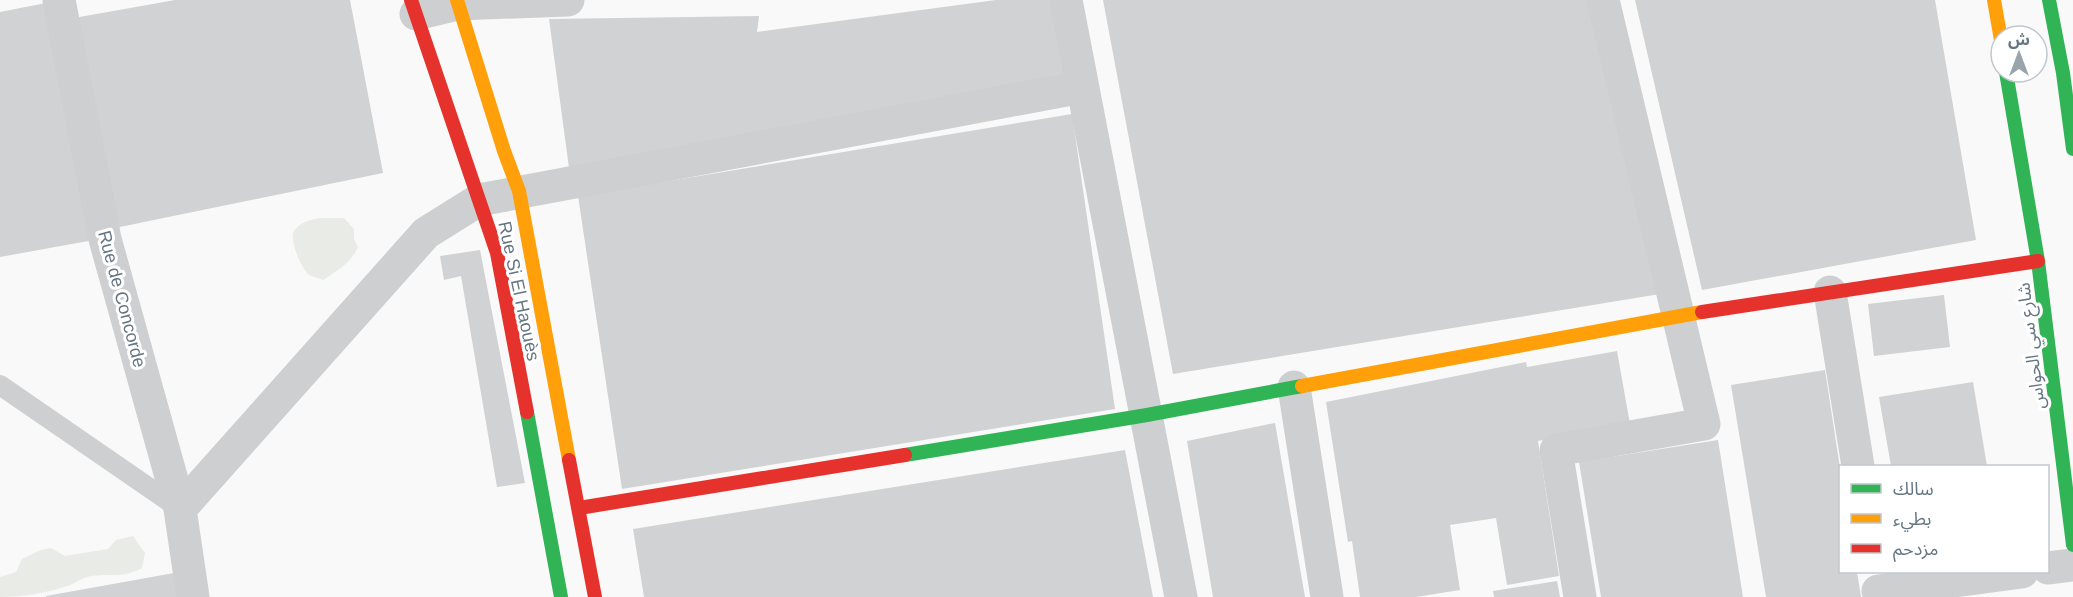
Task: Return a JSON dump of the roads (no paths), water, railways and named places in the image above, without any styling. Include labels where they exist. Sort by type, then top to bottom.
[{"type":"street","name":"Rue de Concorde","points":[[59,0],[105,239],[180,509],[192,597]]},
{"type":"street","points":[[413,7],[457,2],[568,0]]},
{"type":"street","points":[[1066,0],[1181,597]]},
{"type":"street","points":[[1580,597],[1556,450],[1704,424],[1603,0]]},
{"type":"street","points":[[1994,0],[1998,24]]},
{"type":"street","points":[[2049,0],[2072,133]]},
{"type":"street","name":"Rue Si El Haouès","points":[[457,2],[519,191],[595,597]]},
{"type":"street","name":"Rue Si El Haouès","points":[[413,7],[496,253],[561,597]]},
{"type":"street","name":"شارع سي الحواس","points":[[2008,84],[2038,261],[2073,545]]},
{"type":"street","points":[[180,509],[426,233],[479,200],[1082,87]]},
{"type":"street","points":[[579,508],[1147,416],[1679,315],[2038,261]]},
{"type":"street","points":[[1830,292],[1858,465]]},
{"type":"street","points":[[1294,387],[1327,597]]},
{"type":"street","points":[[2049,568],[2073,565]]},
{"type":"street","points":[[1878,586],[2012,573]]},
{"type":"lane","points":[[0,385],[180,509]]}]
